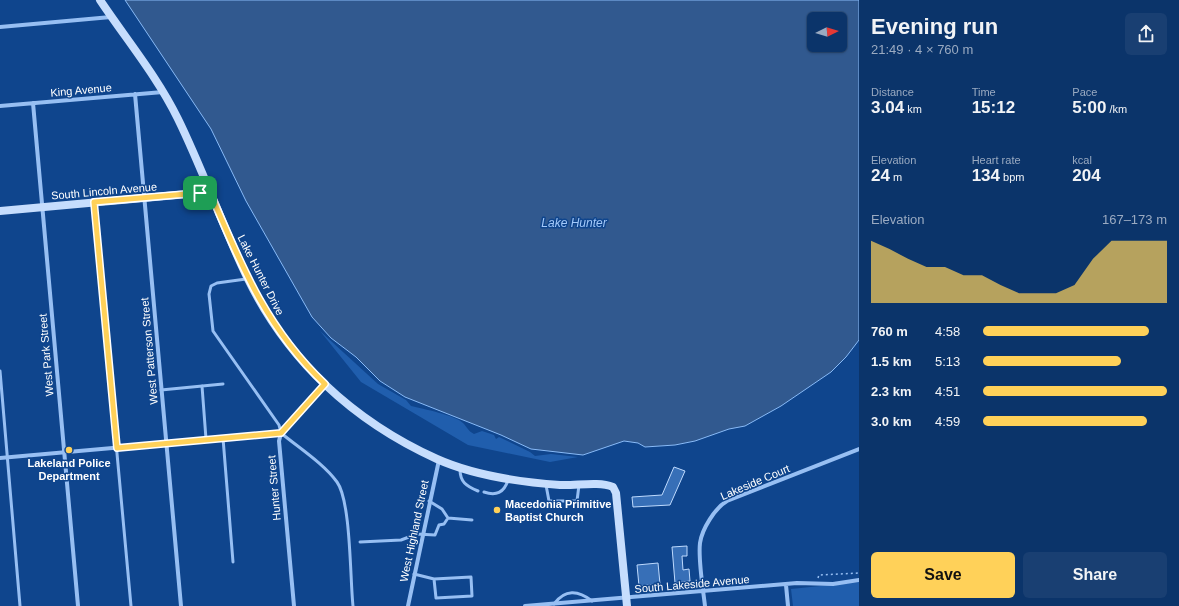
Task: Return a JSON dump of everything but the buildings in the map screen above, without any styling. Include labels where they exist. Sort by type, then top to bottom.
[{"type":"street","name":"Lake Hunter Drive","points":[[100,0],[163,92],[178,119],[248,279],[264,309],[283,338],[301,360],[325,384],[363,417],[393,437],[438,460],[460,468],[509,480],[546,484],[609,485],[613,487],[616,493],[626,602]]},
{"type":"street","points":[[0,27],[111,17]]},
{"type":"street","name":"King Avenue","points":[[0,106],[163,92]]},
{"type":"street","name":"West Patterson Street","points":[[135,94],[181,606]]},
{"type":"street","name":"West Park Street","points":[[33,103],[63,452],[78,606]]},
{"type":"street","name":"South Lincoln Avenue","points":[[0,211],[210,192]]},
{"type":"street","points":[[0,458],[281,433],[325,384]]},
{"type":"street","name":"Hunter Street","points":[[281,433],[279,441],[294,606]]},
{"type":"street","name":"Lakeside Court","points":[[705,606],[700,541],[715,510],[727,501],[859,449]]},
{"type":"street","name":"West Highland Street","points":[[408,606],[438,460]]},
{"type":"street","name":"South Lakeside Avenue","points":[[526,606],[592,601],[626,602],[704,592],[797,583],[833,584],[859,580]]},
{"type":"street","points":[[786,585],[788,606]]},
{"type":"lane","points":[[94,202],[131,606]]},
{"type":"lane","points":[[248,279],[217,283],[211,286],[209,294],[212,326],[216,336],[279,425],[281,433],[321,466],[337,482],[341,490],[346,512],[353,606]]},
{"type":"lane","points":[[0,371],[20,606]]},
{"type":"lane","points":[[162,390],[223,384]]},
{"type":"lane","points":[[202,386],[206,439]]},
{"type":"lane","points":[[223,438],[233,562]]},
{"type":"lane","points":[[460,468],[460,475],[464,484],[478,491]]},
{"type":"lane","points":[[484,492],[498,493],[504,490],[509,480]]},
{"type":"lane","points":[[546,484],[549,501],[564,501]]},
{"type":"lane","points":[[571,501],[577,501],[579,485]]},
{"type":"lane","points":[[429,501],[442,509],[448,518]]},
{"type":"lane","points":[[448,518],[472,520]]},
{"type":"lane","points":[[360,542],[401,540],[412,535],[422,534],[435,535],[439,525],[444,524],[448,518]]},
{"type":"lane","points":[[414,574],[434,579],[471,577],[472,596],[436,598],[434,579]]},
{"type":"lane","points":[[554,604],[560,596],[573,592],[582,594],[592,601]]},
{"type":"path","points":[[816,583],[819,574],[859,573]]},
{"type":"shaded area","points":[[320,331],[378,384],[406,400],[411,406],[453,417],[463,423],[469,431],[474,434],[482,431],[494,435],[496,439],[499,437],[530,452],[535,456],[551,454],[578,457],[550,462],[468,445],[361,382]]},
{"type":"shaded area","points":[[859,582],[859,606],[793,606],[791,589]]},
{"type":"water","name":"Lake Hunter","points":[[125,0],[859,0],[859,340],[846,357],[831,372],[781,406],[745,426],[729,429],[695,441],[675,445],[645,447],[638,443],[624,441],[583,455],[531,449],[501,435],[405,397],[380,381],[356,357],[331,338],[312,317],[246,201],[211,129]]},
{"type":"place","name":"Lakeland Police Department","points":[[69,450]]},
{"type":"place","name":"Macedonia Primitive Baptist Church","points":[[497,510]]},
{"type":"route","points":[[210,192],[239,260],[272,323],[296,355],[325,384],[281,433],[117,448],[94,202],[200,193],[210,192]]}]
